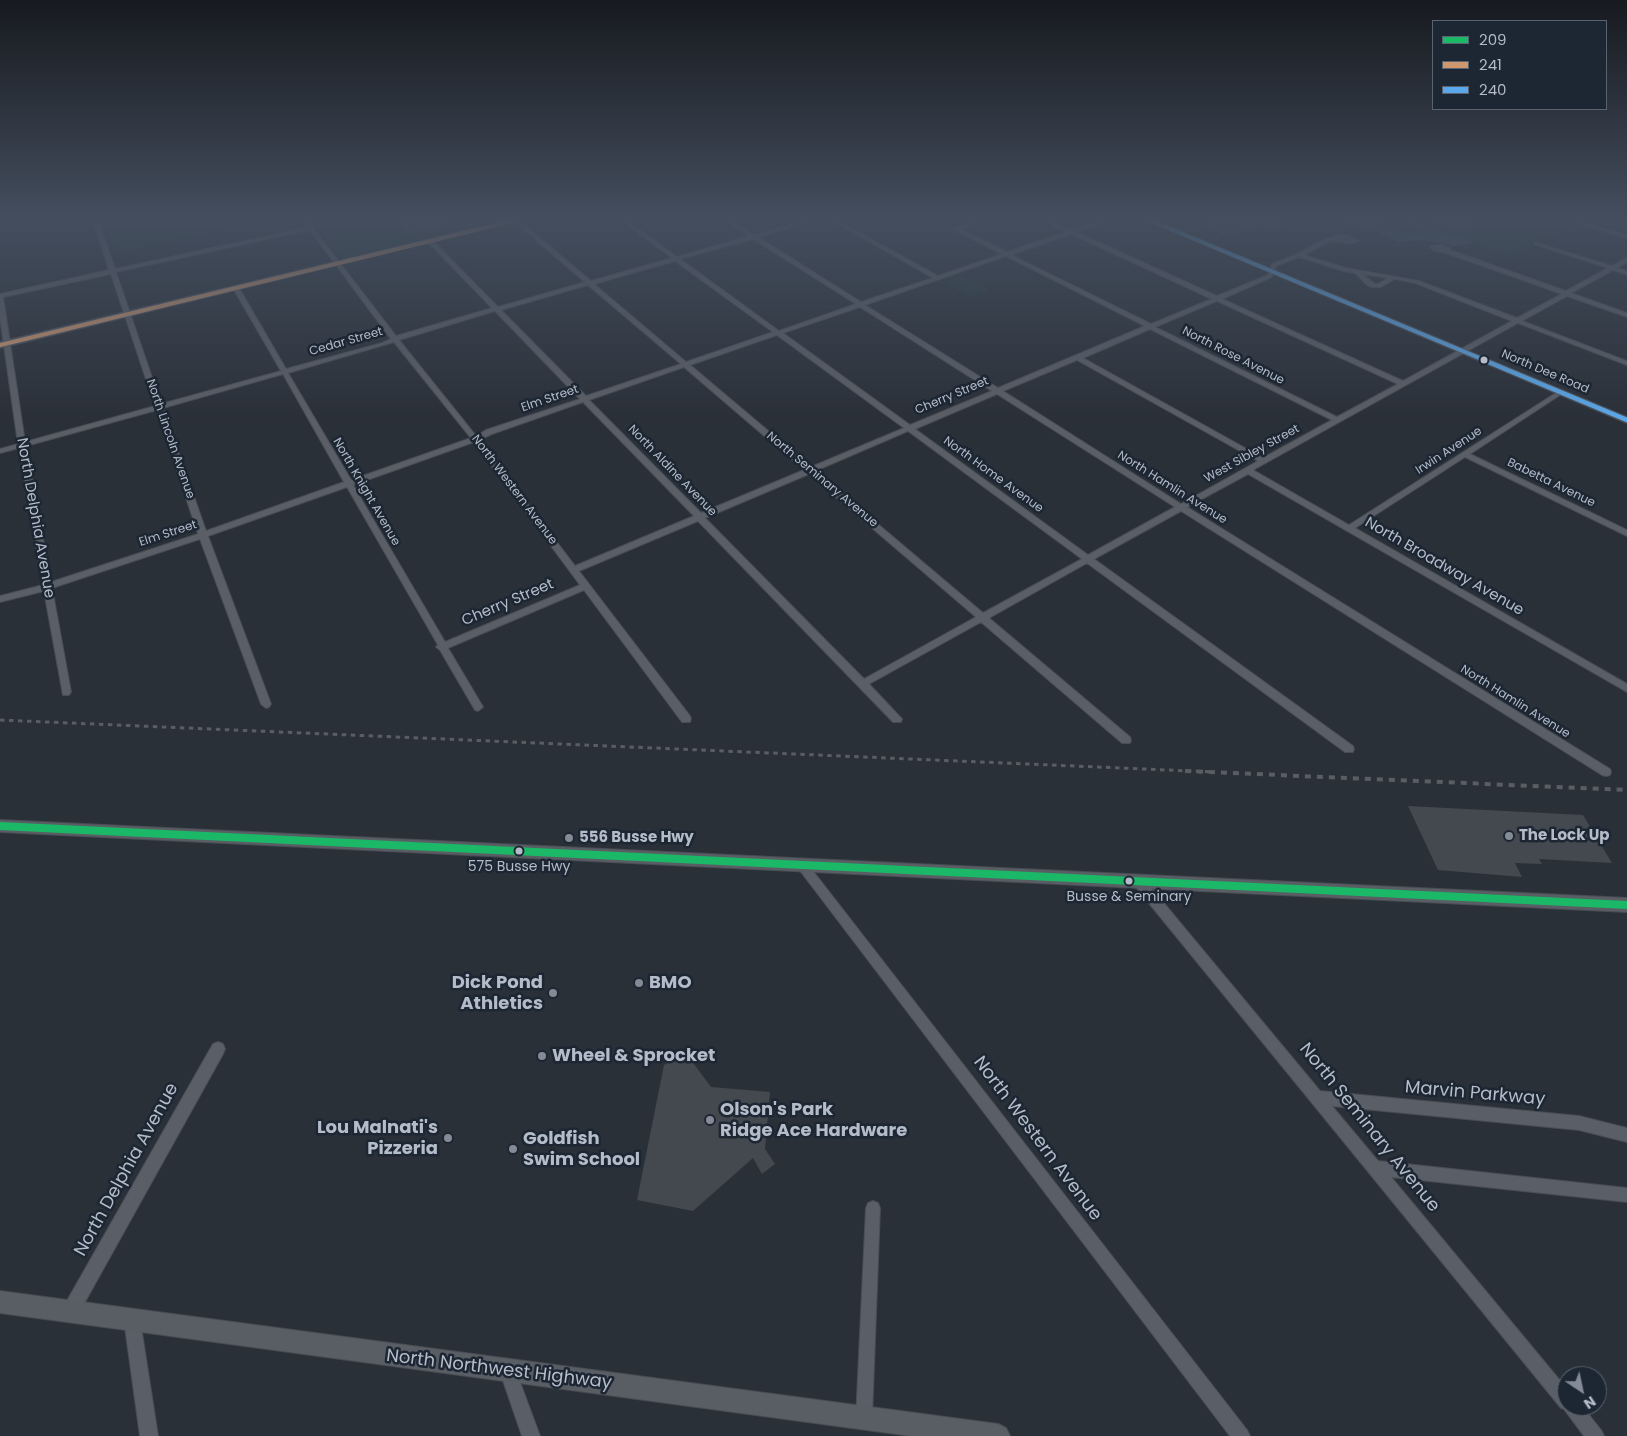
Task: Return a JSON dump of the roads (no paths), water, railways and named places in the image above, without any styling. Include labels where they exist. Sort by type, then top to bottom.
[{"type":"main road","points":[[4,344],[240,287]]},
{"type":"main road","name":"North Dee Road","points":[[1310,287],[1627,420]]},
{"type":"main road","points":[[0,826],[1627,905]]},
{"type":"main road","name":"North Northwest Highway","points":[[0,1302],[508,1372],[998,1436]]},
{"type":"street","points":[[0,297],[45,287]]},
{"type":"street","name":"North Lincoln Avenue","points":[[117,287],[203,535],[266,704]]},
{"type":"street","name":"North Western Avenue","points":[[355,287],[475,439],[686,719]]},
{"type":"street","name":"North Aldine Avenue","points":[[475,287],[897,719]]},
{"type":"street","name":"Cedar Street","points":[[0,451],[384,344],[395,339],[575,287]]},
{"type":"street","name":"North Seminary Avenue","points":[[595,287],[1126,740]]},
{"type":"street","name":"North Home Avenue","points":[[715,287],[1350,749]]},
{"type":"street","name":"North Hamlin Avenue","points":[[834,287],[1181,507],[1606,772]]},
{"type":"street","name":"Elm Street","points":[[0,599],[46,587],[203,535],[475,439],[489,432],[911,287]]},
{"type":"street","name":"North Rose Avenue","points":[[1073,287],[1337,420]]},
{"type":"street","points":[[1193,287],[1402,384]]},
{"type":"street","name":"Cherry Street","points":[[574,570],[1243,287]]},
{"type":"street","points":[[1430,287],[1627,363]]},
{"type":"street","points":[[1549,287],[1627,315]]},
{"type":"street","name":"West Sibley Street","points":[[862,684],[1577,287]]},
{"type":"street","name":"North Knight Avenue","points":[[236,288],[441,647],[478,707]]},
{"type":"street","name":"North Delphia Avenue","points":[[0,297],[4,344],[66,692]]},
{"type":"street","points":[[1077,357],[1263,461]]},
{"type":"street","name":"Irwin Avenue","points":[[1350,528],[1561,392]]},
{"type":"street","name":"Babetta Avenue","points":[[1465,454],[1627,533]]},
{"type":"street","name":"North Broadway Avenue","points":[[1247,470],[1627,688]]},
{"type":"street","name":"Cherry Street","points":[[441,647],[586,586]]},
{"type":"street","name":"North Western Avenue","points":[[802,866],[1241,1436]]},
{"type":"street","name":"North Seminary Avenue","points":[[1139,882],[1557,1390]]},
{"type":"street","name":"North Delphia Avenue","points":[[70,1312],[218,1049]]},
{"type":"street","name":"Marvin Parkway","points":[[1318,1098],[1579,1122],[1627,1135]]},
{"type":"street","points":[[1376,1168],[1627,1195]]},
{"type":"street","points":[[864,1418],[872,1208]]},
{"type":"street","points":[[132,1320],[149,1436]]},
{"type":"street","points":[[508,1372],[531,1436]]},
{"type":"street","points":[[1578,1416],[1595,1436]]},
{"type":"railway","points":[[0,720],[1214,772]]},
{"type":"railway","points":[[1185,771],[1627,790]]},
{"type":"place","name":"The Lock Up","points":[[1509,836]]},
{"type":"place","name":"556 Busse Hwy","points":[[569,838]]},
{"type":"place","name":"575 Busse Hwy","points":[[519,851]]},
{"type":"place","name":"Busse & Seminary","points":[[1129,881]]},
{"type":"place","name":"BMO","points":[[639,983]]},
{"type":"place","name":"Dick Pond Athletics","points":[[553,993]]},
{"type":"place","name":"Wheel & Sprocket","points":[[542,1056]]},
{"type":"place","name":"Olson's Park Ridge Ace Hardware","points":[[710,1120]]},
{"type":"place","name":"Lou Malnati's Pizzeria","points":[[448,1138]]},
{"type":"place","name":"Goldfish Swim School","points":[[513,1149]]}]
